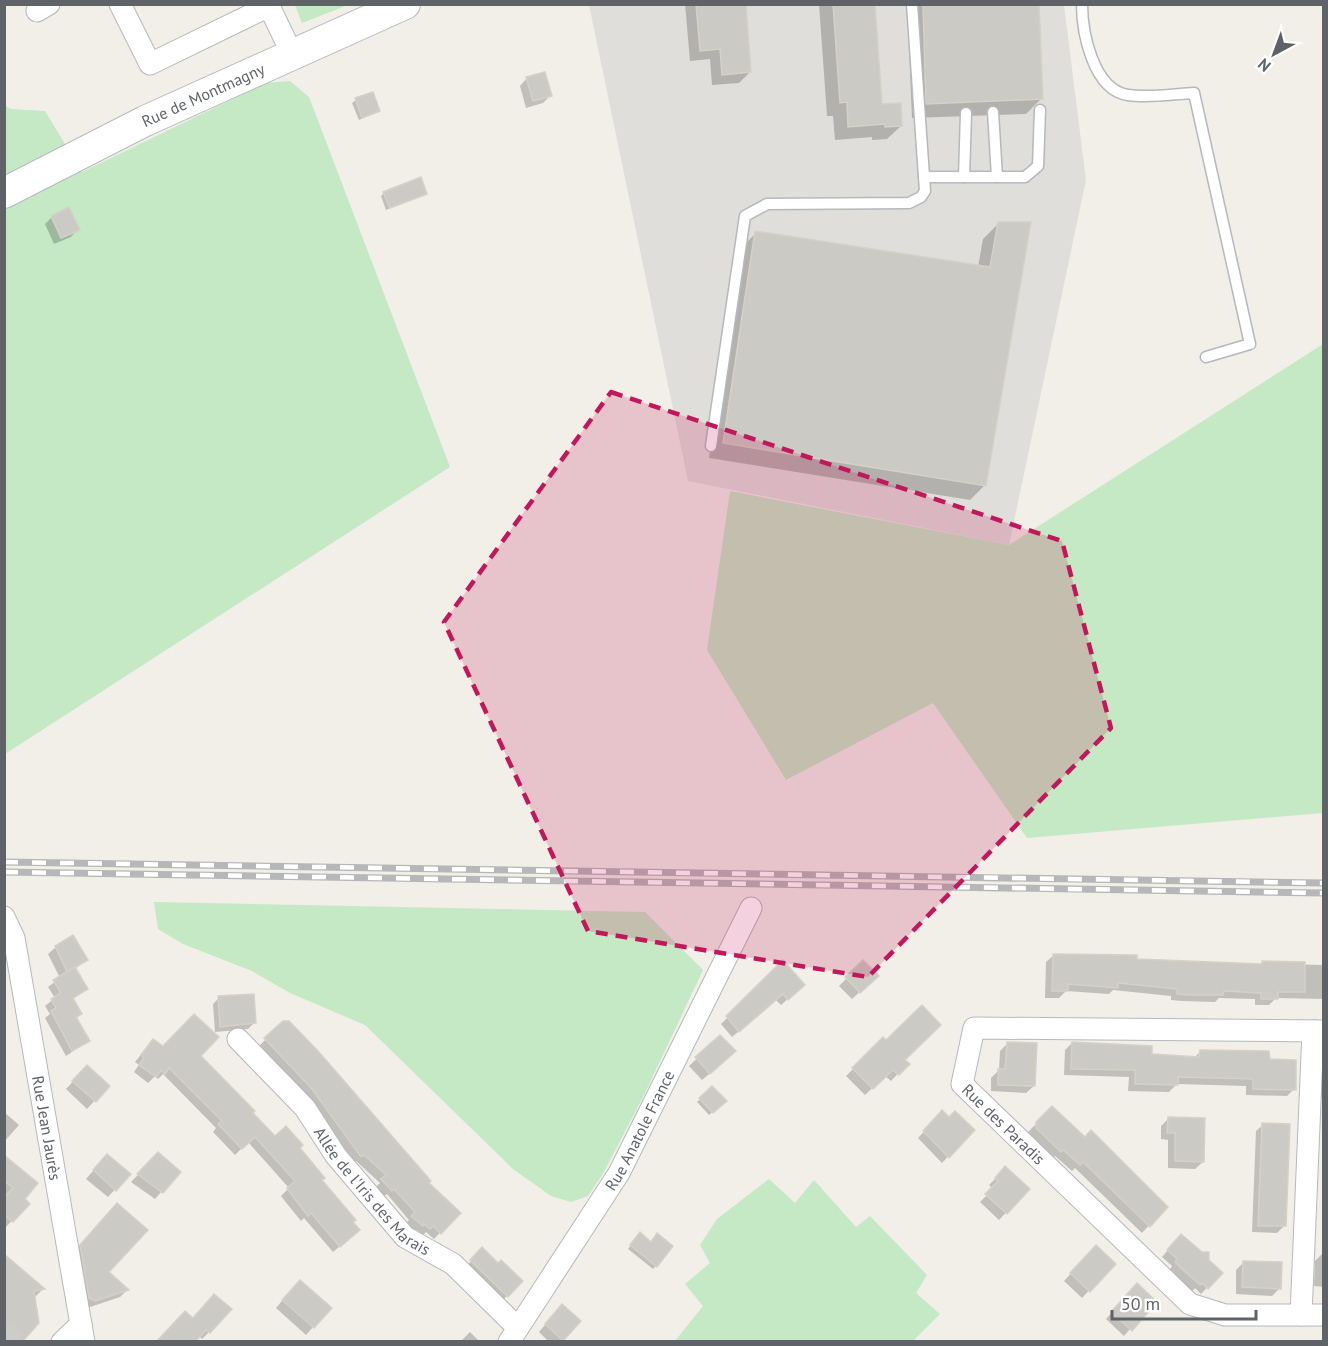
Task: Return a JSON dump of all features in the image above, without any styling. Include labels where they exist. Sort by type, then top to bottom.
[{"type":"main road","name":"Rue de Montmagny","points":[[4,193],[145,121],[405,4]]},
{"type":"street","points":[[120,4],[150,64],[269,5],[292,54]]},
{"type":"street","name":"Rue Anatole France","points":[[514,1335],[619,1173],[751,908]]},
{"type":"street","name":"Rue Jean Jaurès","points":[[4,917],[14,938],[82,1333]]},
{"type":"street","name":"Rue des Paradis","points":[[1318,1031],[974,1028],[962,1084],[1190,1304],[1225,1315],[1323,1315]]},
{"type":"street","points":[[1301,1315],[1318,1031]]},
{"type":"street","name":"Allée de l'Iris des Marais","points":[[238,1039],[305,1108],[336,1156],[405,1237],[453,1264],[514,1335]]},
{"type":"street","points":[[62,1341],[82,1333]]},
{"type":"lane","points":[[711,446],[745,216],[767,204],[909,203],[921,198],[925,191],[912,4]]},
{"type":"lane","points":[[1082,4],[1082,30],[1092,59],[1113,87],[1126,95],[1194,93],[1250,344],[1206,357]]},
{"type":"lane","points":[[924,177],[1025,177],[1038,166],[1040,110]]},
{"type":"lane","points":[[993,112],[997,177]]},
{"type":"lane","points":[[964,177],[966,114]]},
{"type":"highlighted area","points":[[611,392],[1062,541],[1111,728],[868,977],[588,931],[444,622]]},
{"type":"shaded area","points":[[589,5],[1064,5],[1086,180],[1009,545],[688,481]]},
{"type":"green space","points":[[295,5],[348,5],[302,23]]},
{"type":"green space","points":[[290,81],[309,97],[450,467],[5,754],[4,105],[11,109],[45,111],[82,172],[266,83]]},
{"type":"green space","points":[[1323,344],[1323,813],[1027,838],[933,703],[786,780],[707,650],[730,491],[1009,545]]},
{"type":"green space","points":[[154,902],[645,912],[703,970],[644,1095],[604,1172],[588,1196],[571,1202],[551,1196],[513,1169],[365,1025],[290,993],[252,971],[183,944],[158,929]]},
{"type":"green space","points":[[769,1179],[795,1203],[814,1180],[856,1227],[870,1216],[927,1275],[916,1293],[940,1314],[913,1341],[675,1341],[703,1306],[685,1284],[710,1263],[700,1245],[717,1219]]},
{"type":"building","points":[[696,4],[746,4],[751,72],[722,75],[720,49],[700,51]]},
{"type":"building","points":[[833,4],[875,4],[882,104],[901,103],[902,126],[885,127],[885,124],[848,127],[847,102],[840,103]]},
{"type":"building","points":[[923,4],[1039,4],[1043,99],[926,104]]},
{"type":"building","points":[[545,72],[552,96],[533,101],[526,77]]},
{"type":"building","points":[[373,92],[380,111],[362,118],[355,98]]},
{"type":"building","points":[[421,177],[427,194],[390,208],[383,192]]},
{"type":"building","points":[[69,207],[80,230],[61,238],[51,216]]},
{"type":"building","points":[[998,222],[1031,222],[986,486],[723,443],[755,231],[990,267]]},
{"type":"building","points":[[73,935],[88,960],[67,972],[55,946]]},
{"type":"building","points":[[1053,954],[1137,955],[1137,959],[1262,964],[1262,961],[1305,962],[1305,992],[1278,992],[1278,999],[1261,999],[1261,993],[1224,991],[1223,995],[1190,995],[1177,994],[1177,989],[1118,983],[1118,988],[1068,984],[1068,991],[1052,991]]},
{"type":"building","points":[[783,960],[805,985],[788,1000],[783,994],[739,1032],[726,1016]]},
{"type":"building","points":[[863,960],[879,976],[860,993],[845,977]]},
{"type":"building","points":[[75,967],[88,989],[73,998],[82,1014],[76,1017],[90,1041],[72,1051],[51,1011],[56,1008],[51,999],[61,993],[53,980]]},
{"type":"building","points":[[254,994],[256,1023],[220,1027],[218,996]]},
{"type":"building","points":[[922,1005],[941,1025],[905,1060],[910,1064],[899,1075],[893,1070],[873,1089],[852,1068],[883,1037],[886,1040]]},
{"type":"building","points":[[194,1014],[219,1037],[201,1056],[255,1111],[253,1113],[275,1136],[286,1126],[303,1145],[300,1148],[325,1178],[322,1180],[356,1220],[353,1222],[360,1230],[340,1247],[311,1213],[308,1216],[294,1198],[287,1188],[295,1181],[255,1137],[242,1149],[218,1124],[222,1121],[169,1068],[165,1074],[161,1070],[156,1077],[139,1065],[144,1058],[141,1055],[153,1039],[163,1046]]},
{"type":"building","points":[[283,1021],[289,1021],[318,1051],[431,1181],[429,1183],[461,1213],[441,1234],[433,1226],[430,1229],[424,1224],[423,1226],[411,1216],[415,1212],[394,1189],[392,1191],[381,1179],[386,1175],[364,1155],[361,1157],[312,1089],[264,1038]]},
{"type":"building","points":[[720,1035],[736,1051],[710,1074],[695,1057]]},
{"type":"building","points":[[1007,1042],[1037,1043],[1035,1086],[998,1085],[998,1069],[1005,1069]]},
{"type":"building","points":[[1072,1042],[1152,1046],[1152,1054],[1199,1057],[1200,1050],[1269,1051],[1270,1059],[1296,1060],[1296,1090],[1253,1089],[1253,1079],[1178,1077],[1178,1085],[1135,1084],[1135,1070],[1071,1069]]},
{"type":"building","points":[[87,1065],[110,1086],[96,1102],[72,1081]]},
{"type":"building","points":[[712,1086],[727,1101],[713,1113],[699,1098]]},
{"type":"building","points":[[1052,1106],[1085,1137],[1091,1130],[1168,1207],[1150,1227],[1083,1162],[1080,1165],[1063,1150],[1061,1152],[1036,1128],[1036,1122]]},
{"type":"building","points":[[942,1110],[949,1117],[955,1111],[975,1130],[949,1158],[923,1131]]},
{"type":"building","points":[[1168,1117],[1205,1118],[1204,1162],[1175,1161],[1175,1133],[1167,1133]]},
{"type":"building","points":[[1262,1123],[1290,1124],[1286,1226],[1258,1226]]},
{"type":"building","points":[[158,1152],[181,1172],[163,1193],[137,1174]]},
{"type":"building","points":[[107,1154],[131,1174],[116,1191],[93,1170]]},
{"type":"building","points":[[4,1155],[38,1183],[25,1199],[30,1204],[13,1222],[4,1215],[4,1197],[13,1188],[4,1181]]},
{"type":"building","points":[[1005,1166],[1030,1189],[1007,1214],[985,1194],[998,1181],[995,1178]]},
{"type":"building","points":[[117,1203],[148,1230],[109,1272],[129,1290],[95,1301],[89,1298],[80,1245]]},
{"type":"building","points":[[640,1232],[651,1242],[657,1233],[673,1246],[657,1267],[630,1245]]},
{"type":"building","points":[[1181,1234],[1202,1252],[1209,1252],[1209,1260],[1223,1273],[1208,1289],[1183,1270],[1175,1262],[1177,1259],[1167,1250]]},
{"type":"building","points":[[1096,1245],[1116,1264],[1090,1292],[1070,1273]]},
{"type":"building","points":[[482,1247],[498,1263],[501,1260],[523,1281],[508,1297],[470,1260]]},
{"type":"building","points":[[4,1254],[45,1289],[34,1291],[39,1323],[23,1341],[4,1341]]},
{"type":"building","points":[[1243,1261],[1282,1262],[1281,1289],[1242,1287]]},
{"type":"building","points":[[300,1280],[332,1308],[314,1328],[282,1300]]},
{"type":"building","points":[[1137,1283],[1157,1302],[1132,1331],[1111,1312]]},
{"type":"building","points":[[214,1294],[232,1309],[210,1333],[206,1330],[196,1341],[157,1341],[185,1311],[193,1318]]},
{"type":"building","points":[[562,1304],[581,1321],[563,1341],[545,1324]]},
{"type":"tunnel","points":[[4,1330],[17,1342]]},
{"type":"railway","points":[[4,862],[1324,883]]},
{"type":"railway","points":[[4,872],[1324,893]]}]
